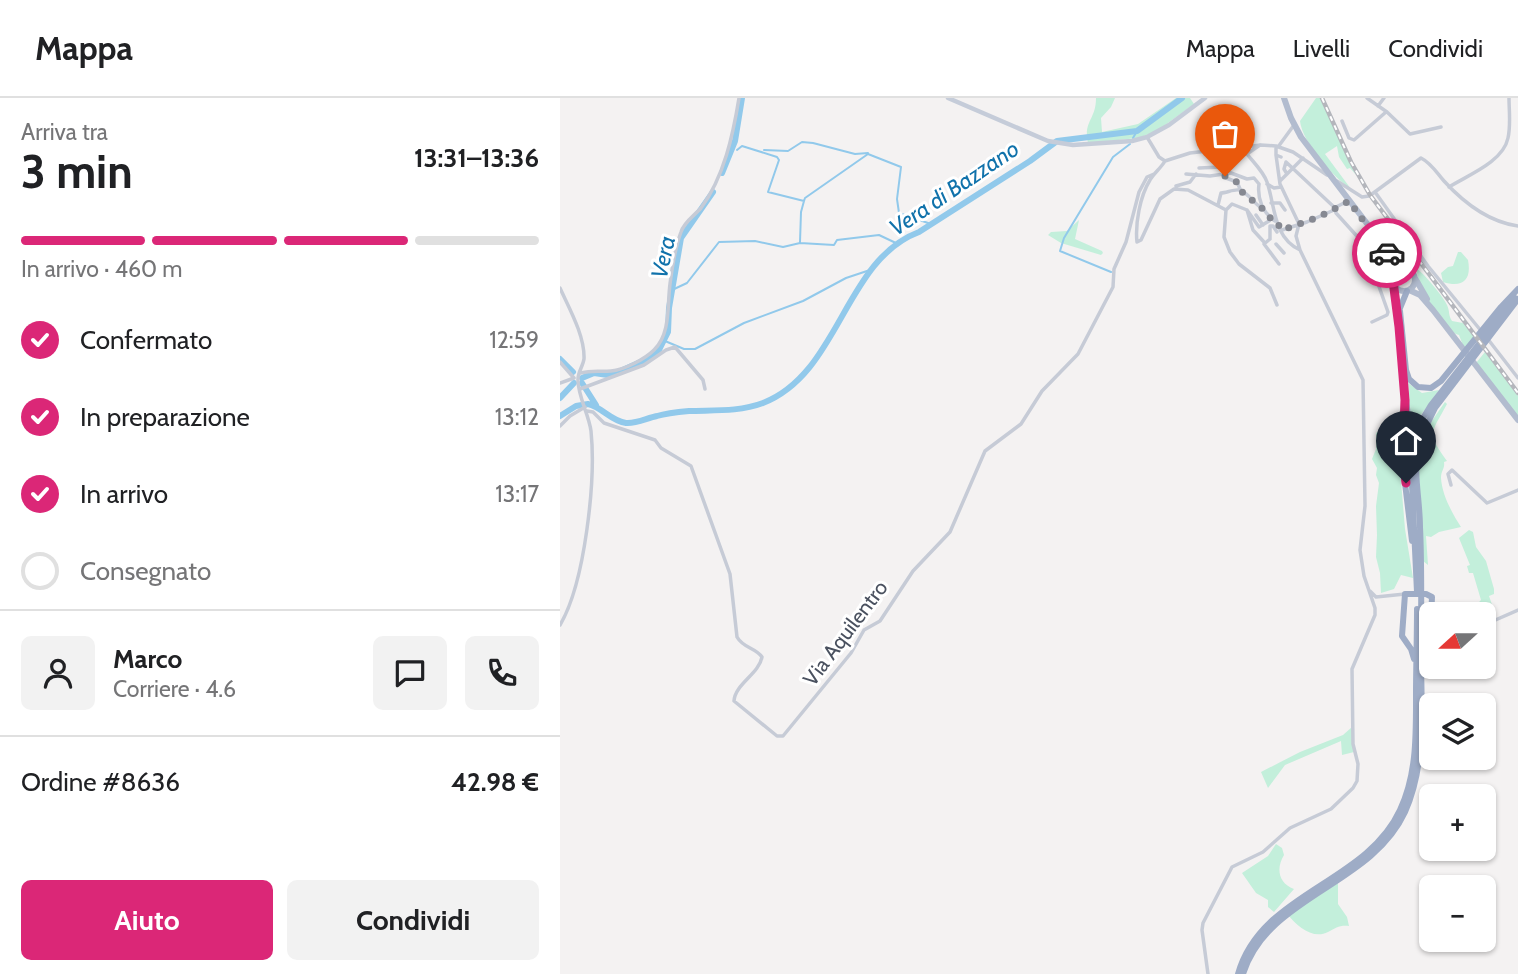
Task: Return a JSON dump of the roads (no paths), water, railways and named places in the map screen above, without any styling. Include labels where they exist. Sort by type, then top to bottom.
[{"type":"highway","points":[[1241,974],[1246,954],[1258,935],[1287,908],[1371,851],[1389,830],[1408,791],[1413,767],[1419,615],[1401,450],[1397,440],[1405,421],[1405,400],[1394,286]]},
{"type":"highway","points":[[1399,327],[1402,298],[1408,291]]},
{"type":"highway","points":[[1416,430],[1445,386],[1518,292]]},
{"type":"highway","points":[[1416,671],[1412,653],[1402,636],[1402,629],[1416,593],[1416,461],[1419,444],[1445,386],[1518,299]]},
{"type":"highway","points":[[1400,312],[1409,379],[1422,389],[1445,386]]},
{"type":"highway","points":[[1405,400],[1419,444]]},
{"type":"highway","points":[[1401,433],[1416,430]]},
{"type":"highway","points":[[1401,450],[1410,453],[1419,444]]},
{"type":"highway","points":[[1411,464],[1416,593]]},
{"type":"highway","points":[[1416,593],[1432,598],[1432,602]]},
{"type":"highway","points":[[1405,640],[1413,639],[1419,615]]},
{"type":"highway","points":[[1241,974],[1255,948],[1274,925],[1375,854],[1404,814],[1413,791],[1420,755],[1421,679]]},
{"type":"main road","points":[[948,98],[1054,143],[1100,144],[1147,137],[1169,125],[1205,98]]},
{"type":"main road","points":[[1284,98],[1294,125],[1314,162],[1331,178],[1405,269],[1411,271],[1433,310]]},
{"type":"main road","points":[[1369,226],[1392,261],[1394,286],[1400,291],[1420,295],[1518,420]]},
{"type":"main road","points":[[1395,273],[1405,269]]},
{"type":"main road","points":[[1408,291],[1415,278]]},
{"type":"street","points":[[560,383],[593,370],[618,370],[650,353],[663,338],[670,284],[681,232],[700,208],[716,180],[729,144],[739,98]]},
{"type":"street","points":[[1367,98],[1410,134],[1441,127]]},
{"type":"street","points":[[1378,106],[1384,98]]},
{"type":"street","points":[[1449,187],[1494,159],[1505,147],[1509,133],[1509,98]]},
{"type":"street","points":[[1342,121],[1349,138],[1353,140],[1386,112]]},
{"type":"street","points":[[1208,974],[1203,923],[1232,867],[1263,852],[1290,828],[1331,808],[1353,789],[1357,781],[1358,764],[1353,744],[1352,668],[1356,654],[1374,622],[1375,608],[1368,594],[1370,592],[1364,576],[1360,550],[1365,506],[1363,383],[1300,250],[1296,237],[1299,224],[1280,181],[1279,147],[1294,125]]},
{"type":"street","points":[[1147,137],[1159,157],[1165,161]]},
{"type":"street","points":[[1260,145],[1247,154],[1267,184],[1279,231]]},
{"type":"street","points":[[1196,174],[1190,182],[1162,196],[1142,239],[1137,242],[1142,202],[1147,186],[1165,161],[1188,153],[1260,145],[1279,147],[1314,162]]},
{"type":"street","points":[[1280,156],[1362,240],[1388,312],[1372,321]]},
{"type":"street","points":[[1280,181],[1303,158]]},
{"type":"street","points":[[1331,178],[1362,197],[1372,194],[1420,158],[1425,160],[1449,187],[1492,220],[1518,226]]},
{"type":"street","points":[[1285,162],[1284,169],[1287,174]]},
{"type":"street","points":[[1199,168],[1221,167],[1248,179],[1254,178],[1259,184],[1262,209]]},
{"type":"street","points":[[1186,174],[1209,176],[1231,173]]},
{"type":"street","name":"Via Aquilentro","points":[[585,406],[604,423],[655,440],[662,449],[690,465],[730,574],[738,639],[762,657],[762,662],[736,693],[734,701],[777,736],[783,736],[851,653],[864,630],[880,621],[913,571],[950,531],[985,451],[1021,424],[1042,391],[1079,354],[1113,287],[1114,269],[1124,246],[1138,194],[1146,178],[1154,174]]},
{"type":"street","points":[[1224,174],[1226,178],[1237,182],[1241,191],[1275,220]]},
{"type":"street","points":[[1259,184],[1283,190]]},
{"type":"street","points":[[1175,188],[1186,190],[1226,209]]},
{"type":"street","points":[[1279,195],[1283,190]]},
{"type":"street","points":[[1219,205],[1221,193],[1241,191]]},
{"type":"street","points":[[1372,194],[1518,378]]},
{"type":"street","points":[[1279,231],[1349,201]]},
{"type":"street","points":[[1246,209],[1253,203]]},
{"type":"street","points":[[1271,203],[1280,203],[1285,210]]},
{"type":"street","points":[[1277,305],[1270,288],[1242,266],[1230,252],[1224,238],[1226,209],[1232,204],[1246,209],[1258,226],[1270,224],[1300,250]]},
{"type":"street","points":[[1246,209],[1252,229],[1279,264]]},
{"type":"street","points":[[1262,209],[1255,215],[1263,225]]},
{"type":"street","points":[[1269,215],[1273,242],[1284,253]]},
{"type":"street","points":[[1264,242],[1273,242]]},
{"type":"street","points":[[560,288],[582,344],[584,357],[578,377]]},
{"type":"street","points":[[583,388],[644,365],[675,347],[703,380],[705,389]]},
{"type":"street","points":[[560,362],[578,377],[583,388],[592,439],[589,510],[583,553],[572,600],[560,625]]},
{"type":"street","points":[[560,426],[585,406]]},
{"type":"street","points":[[1451,485],[1448,475],[1451,470],[1486,503],[1518,490]]},
{"type":"street","points":[[1370,592],[1376,597],[1416,593]]},
{"type":"street","points":[[1496,620],[1518,610]]},
{"type":"waterway","name":"Vera","points":[[722,173],[735,141],[742,98]]},
{"type":"waterway","name":"Vera di Bazzano","points":[[560,416],[576,406],[588,404],[616,420],[630,423],[673,413],[736,409],[763,403],[789,388],[809,368],[857,290],[874,266],[894,246],[1030,161],[1057,141],[1137,131],[1182,98]]},
{"type":"waterway","name":"Vera di Bazzano","points":[[1133,138],[1137,131]]},
{"type":"waterway","points":[[764,150],[788,151],[802,142],[855,154],[868,153]]},
{"type":"waterway","points":[[1111,272],[1060,251],[1064,238],[1113,157],[1130,144]]},
{"type":"waterway","points":[[737,150],[742,146],[777,157],[779,160],[768,192],[804,201],[800,242]]},
{"type":"waterway","points":[[804,201],[868,154],[901,167],[897,199],[899,213],[931,224]]},
{"type":"waterway","name":"Vera","points":[[582,378],[594,373],[616,373],[645,360],[659,350],[668,332],[669,308],[681,238],[713,192]]},
{"type":"waterway","points":[[672,290],[687,283],[719,242],[755,241],[783,247],[800,243],[834,245],[837,240],[879,235],[898,244]]},
{"type":"waterway","points":[[665,341],[684,349],[695,349],[744,323],[803,301],[846,278],[873,269]]},
{"type":"waterway","points":[[560,359],[573,372]]},
{"type":"waterway","name":"Vera","points":[[560,398],[574,383]]},
{"type":"waterway","points":[[582,383],[596,405]]},
{"type":"tunnel","points":[[1411,464],[1411,448],[1417,429]]},
{"type":"railway","points":[[1322,98],[1351,162],[1370,195],[1518,393]]}]
